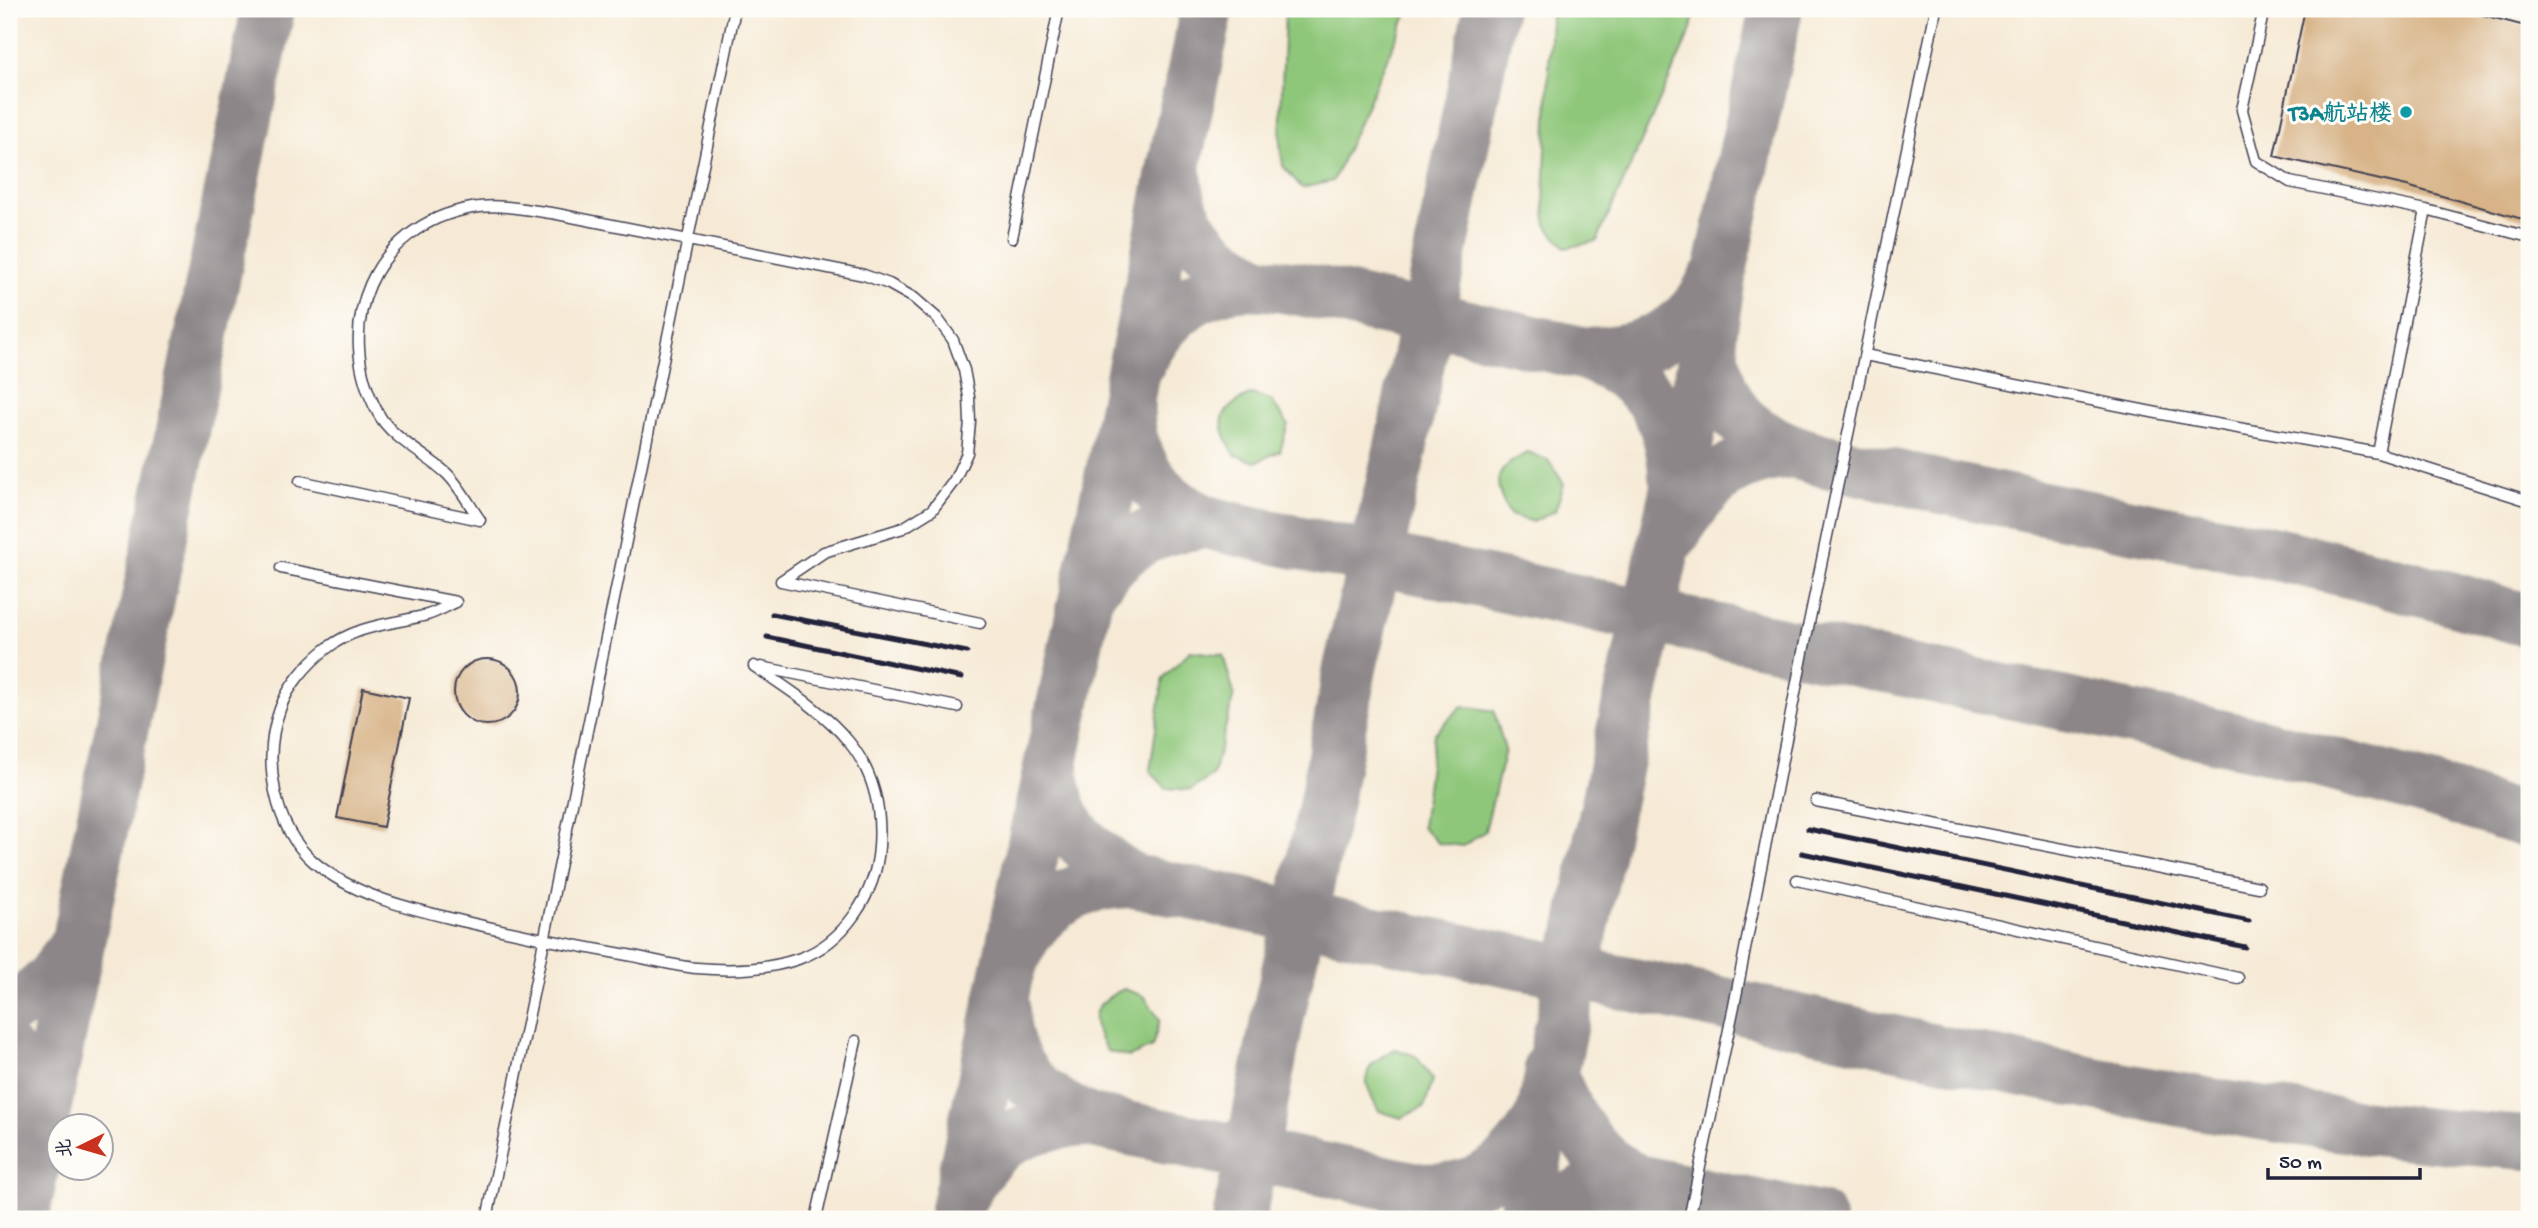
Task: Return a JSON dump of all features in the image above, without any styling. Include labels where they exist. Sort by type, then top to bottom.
[{"type":"lane","points":[[487,1219],[735,9]]},
{"type":"lane","points":[[1012,238],[1059,9]]},
{"type":"lane","points":[[1689,1219],[1734,1006],[1806,634],[1936,9]]},
{"type":"lane","points":[[2264,9],[2242,110],[2256,161],[2290,182],[2426,210],[2529,237]]},
{"type":"lane","points":[[300,481],[480,520],[447,474],[407,443],[379,414],[364,377],[360,343],[361,307],[372,277],[391,251],[414,231],[445,215],[475,207],[557,214],[864,275],[889,284],[914,298],[937,318],[953,340],[964,370],[970,422],[967,453],[954,481],[932,510],[903,528],[824,552],[781,581],[980,623]]},
{"type":"lane","points":[[2378,453],[2426,210]]},
{"type":"lane","points":[[1865,355],[2177,417],[2378,453],[2529,501]]},
{"type":"lane","points":[[281,568],[456,602],[430,614],[352,632],[325,650],[292,684],[280,709],[273,738],[271,771],[278,803],[291,833],[311,859],[333,876],[360,891],[412,909],[544,940],[695,968],[741,969],[771,966],[800,958],[841,931],[868,894],[878,864],[881,826],[876,794],[863,762],[842,733],[817,709],[754,666],[957,707]]},
{"type":"lane","points":[[1816,801],[2259,887]]},
{"type":"lane","points":[[1797,880],[2238,978]]},
{"type":"lane","points":[[816,1219],[856,1041]]},
{"type":"green space","points":[[1285,9],[1409,9],[1333,181],[1302,188],[1283,166],[1280,143]]},
{"type":"green space","points":[[1551,9],[1695,9],[1691,30],[1597,241],[1566,248],[1547,227],[1544,203]]},
{"type":"green space","points":[[1252,394],[1271,400],[1288,424],[1280,451],[1256,462],[1235,455],[1223,426],[1223,418],[1231,406]]},
{"type":"green space","points":[[1528,453],[1548,460],[1564,484],[1555,511],[1533,522],[1510,515],[1498,486],[1502,471],[1507,465]]},
{"type":"green space","points":[[1190,651],[1223,655],[1234,694],[1213,775],[1191,790],[1166,788],[1150,771],[1163,678]]},
{"type":"green space","points":[[1462,706],[1494,711],[1505,750],[1485,831],[1463,846],[1438,843],[1422,827],[1434,734]]},
{"type":"green space","points":[[1124,989],[1144,996],[1160,1020],[1152,1047],[1129,1057],[1107,1051],[1095,1022],[1098,1007]]},
{"type":"green space","points":[[1396,1049],[1416,1056],[1433,1080],[1424,1107],[1401,1118],[1379,1111],[1367,1082],[1370,1067]]},
{"type":"building","name":"T3A航站楼","points":[[2305,9],[2460,9],[2529,27],[2529,221],[2407,186],[2274,156]]},
{"type":"building","points":[[487,659],[500,662],[510,669],[517,679],[520,692],[517,705],[510,715],[500,722],[487,725],[474,722],[464,715],[457,705],[454,692],[457,679],[464,669],[474,662]]},
{"type":"building","points":[[363,688],[409,698],[383,827],[337,818]]},
{"type":"taxiway","points":[[22,1219],[268,9]]},
{"type":"taxiway","points":[[955,1219],[1207,9]]},
{"type":"taxiway","points":[[1239,1219],[1279,1011],[1325,807],[1350,668],[1400,451],[1490,9]]},
{"type":"taxiway","points":[[1525,1219],[1544,1110],[1710,334],[1720,272],[1776,9]]},
{"type":"taxiway","points":[[1175,173],[1183,211],[1200,241],[1226,264],[1260,284]]},
{"type":"taxiway","points":[[1586,354],[1634,348],[1677,328],[1702,301],[1717,276]]},
{"type":"taxiway","points":[[1141,359],[1156,334],[1176,313],[1199,296],[1213,290],[1227,286],[1261,284],[1320,293],[1586,354],[1606,363],[1639,386],[1661,415],[1673,452],[1675,475]]},
{"type":"taxiway","points":[[1710,339],[1717,376],[1732,410],[1750,428],[1799,453],[1973,494],[2303,560],[2529,621]]},
{"type":"taxiway","points":[[1129,391],[1130,432],[1144,469],[1169,499],[1205,521],[2261,745],[2431,790],[2529,822]]},
{"type":"taxiway","points":[[1671,537],[1695,502],[1734,467],[1770,455],[1793,452]]},
{"type":"taxiway","points":[[1086,596],[1110,565],[1136,542],[1168,528],[1207,522]]},
{"type":"taxiway","points":[[1052,764],[1058,805],[1075,834],[1101,858],[1133,881]]},
{"type":"taxiway","points":[[1008,970],[1028,932],[1055,904],[1090,887],[1133,881],[2133,1091],[2330,1123],[2529,1143]]},
{"type":"taxiway","points":[[9,1008],[31,997],[48,983],[75,945]]},
{"type":"taxiway","points":[[1003,1006],[1004,1027],[1009,1046],[1026,1077],[1053,1101],[1088,1120],[1422,1190],[1451,1189],[1484,1179],[1517,1152],[1542,1116]]},
{"type":"taxiway","points":[[9,1053],[23,1078],[40,1135]]},
{"type":"taxiway","points":[[1551,1066],[1557,1089],[1577,1127],[1593,1148],[1624,1174],[1637,1181],[1819,1219]]},
{"type":"taxiway","points":[[964,1192],[987,1158],[1014,1136],[1048,1124],[1088,1120]]},
{"type":"taxiway","points":[[1541,1219],[1556,1205],[1605,1182],[1655,1186]]},
{"type":"railway","points":[[772,614],[967,652]]},
{"type":"railway","points":[[767,637],[962,678]]},
{"type":"railway","points":[[1808,829],[2249,921]]},
{"type":"railway","points":[[1802,853],[2245,947]]},
{"type":"place","name":"T3A航站楼","points":[[2406,112]]}]
